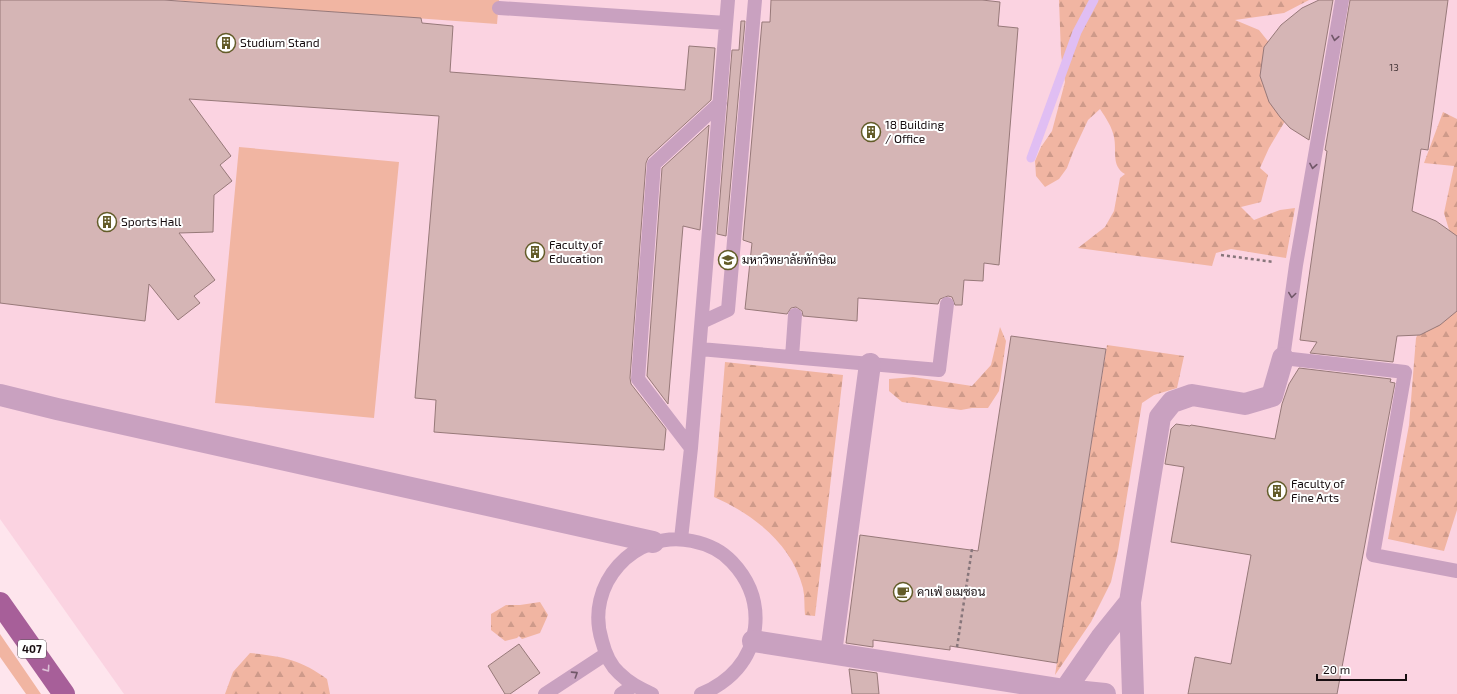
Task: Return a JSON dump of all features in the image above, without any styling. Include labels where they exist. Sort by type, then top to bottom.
[{"type":"main road","name":"407","points":[[0,603],[64,694]]},
{"type":"street","points":[[1133,694],[1130,602],[1160,417],[1172,402],[1192,395],[1245,404],[1272,396],[1283,358]]},
{"type":"street","points":[[831,653],[870,364]]},
{"type":"street","points":[[0,395],[64,411],[653,542]]},
{"type":"street","points":[[1065,690],[1101,638],[1130,602]]},
{"type":"street","points":[[753,641],[1065,690],[1105,694]]},
{"type":"lane","points":[[681,538],[700,349],[728,0]]},
{"type":"lane","points":[[702,322],[728,310],[755,0]]},
{"type":"lane","points":[[1342,0],[1296,265],[1283,358],[1405,372],[1373,555],[1457,571]]},
{"type":"lane","points":[[499,8],[726,23]]},
{"type":"lane","points":[[691,448],[638,379],[654,164],[720,103]]},
{"type":"lane","points":[[700,349],[939,370],[947,304]]},
{"type":"lane","points":[[792,357],[795,315]]},
{"type":"lane","points":[[652,694],[634,686],[618,672],[606,654],[597,628],[599,600],[610,575],[629,555],[653,542],[681,538],[704,543],[725,555],[742,572],[752,593],[756,617],[753,641],[743,662],[730,677],[715,688],[700,694]]},
{"type":"lane","points":[[545,694],[606,654]]},
{"type":"lane","points":[[621,694],[634,686]]},
{"type":"path","points":[[1221,255],[1281,263]]},
{"type":"path","points":[[956,652],[972,549]]},
{"type":"shaded area","name":"มหาวิทยาลัยทักษิณ","points":[[0,0],[1457,0],[1457,694],[124,694],[0,519]]},
{"type":"green space","points":[[170,0],[499,0],[497,24]]},
{"type":"green space","points":[[1059,0],[1309,0],[1284,13],[1235,20],[1259,30],[1271,45],[1294,106],[1269,148],[1260,168],[1268,175],[1261,202],[1241,207],[1254,220],[1280,210],[1295,208],[1286,258],[1231,249],[1216,253],[1212,266],[1078,248],[1105,227],[1114,211],[1120,178],[1125,174],[1118,167],[1116,162],[1113,133],[1100,109],[1088,120],[1067,168],[1059,179],[1045,187],[1036,176],[1035,161],[1041,147],[1052,131],[1065,82],[1061,54]]},
{"type":"green space","points":[[1443,112],[1457,119],[1457,249],[1453,243],[1444,213],[1454,166],[1424,163]]},
{"type":"green space","points":[[239,147],[399,162],[374,418],[215,403]]},
{"type":"green space","points":[[1457,310],[1457,510],[1444,551],[1388,539],[1409,425],[1416,338],[1424,320]]},
{"type":"green space","points":[[1000,327],[1006,341],[999,391],[988,408],[961,410],[902,402],[889,391],[889,379],[913,377],[972,386],[991,365]]},
{"type":"green space","points":[[1107,345],[1184,356],[1177,388],[1154,395],[1142,403],[1118,551],[1111,582],[1091,622],[1055,675]]},
{"type":"green space","points":[[725,362],[843,375],[815,616],[805,615],[804,591],[798,572],[780,544],[769,532],[743,512],[714,497]]},
{"type":"green space","points":[[540,602],[548,615],[540,633],[522,639],[519,636],[517,638],[505,641],[491,630],[491,614],[506,605],[520,605]]},
{"type":"green space","points":[[0,634],[41,694],[26,694],[0,657]]},
{"type":"green space","points":[[250,653],[291,660],[309,667],[327,679],[330,694],[225,694],[233,672]]},
{"type":"building","points":[[0,0],[164,0],[421,18],[422,23],[453,26],[450,72],[685,90],[689,46],[715,48],[711,100],[648,158],[646,163],[630,378],[631,384],[666,429],[664,450],[434,432],[436,400],[415,398],[439,116],[189,99],[231,156],[220,165],[232,181],[214,195],[213,232],[179,233],[215,280],[194,296],[200,303],[178,320],[149,284],[145,321],[0,303]]},
{"type":"building","name":"18 Building / Office","points":[[771,0],[982,0],[1000,2],[998,26],[1018,28],[999,265],[984,263],[983,281],[964,280],[962,305],[955,305],[952,297],[948,296],[940,299],[938,304],[858,298],[857,321],[803,316],[802,311],[796,307],[791,308],[787,314],[745,309],[752,243],[743,240],[762,22],[770,22]]},
{"type":"building","points":[[1319,0],[1333,0],[1309,140],[1290,128],[1280,117],[1269,102],[1260,76],[1264,47],[1281,25],[1302,8]]},
{"type":"building","points":[[1350,0],[1448,0],[1428,150],[1421,149],[1412,211],[1436,221],[1457,236],[1457,311],[1440,325],[1420,335],[1397,336],[1393,362],[1310,353],[1317,342],[1300,340],[1327,151],[1325,150]]},
{"type":"building","points":[[741,21],[745,21],[726,236],[717,234],[732,50],[739,50]]},
{"type":"building","points":[[709,125],[700,230],[683,226],[668,404],[647,376],[662,168]]},
{"type":"building","points":[[1011,336],[1106,349],[1057,663],[950,646],[950,650],[873,640],[873,647],[846,643],[860,535],[978,551]]},
{"type":"building","name":"Faculty of Fine Arts","points":[[1299,368],[1391,379],[1390,382],[1395,383],[1337,694],[1188,694],[1195,657],[1231,664],[1251,555],[1171,542],[1184,467],[1165,464],[1171,429],[1176,424],[1191,425],[1275,439],[1282,404],[1289,384]]},
{"type":"building","points":[[519,644],[540,673],[510,694],[505,694],[488,666]]},
{"type":"building","points":[[849,669],[877,673],[879,694],[852,694]]},
{"type":"waterway","points":[[1031,158],[1077,32],[1094,0]]},
{"type":"place","name":"Studium Stand","points":[[226,43]]},
{"type":"place","name":"18 Building / Office","points":[[871,132]]},
{"type":"place","name":"Sports Hall","points":[[107,222]]},
{"type":"place","name":"Faculty of Education","points":[[535,252]]},
{"type":"place","name":"มหาวิทยาลัยทักษิณ","points":[[728,260]]},
{"type":"place","name":"Faculty of Fine Arts","points":[[1277,491]]},
{"type":"place","name":"คาเฟ่ อเมซอน","points":[[903,592]]}]
